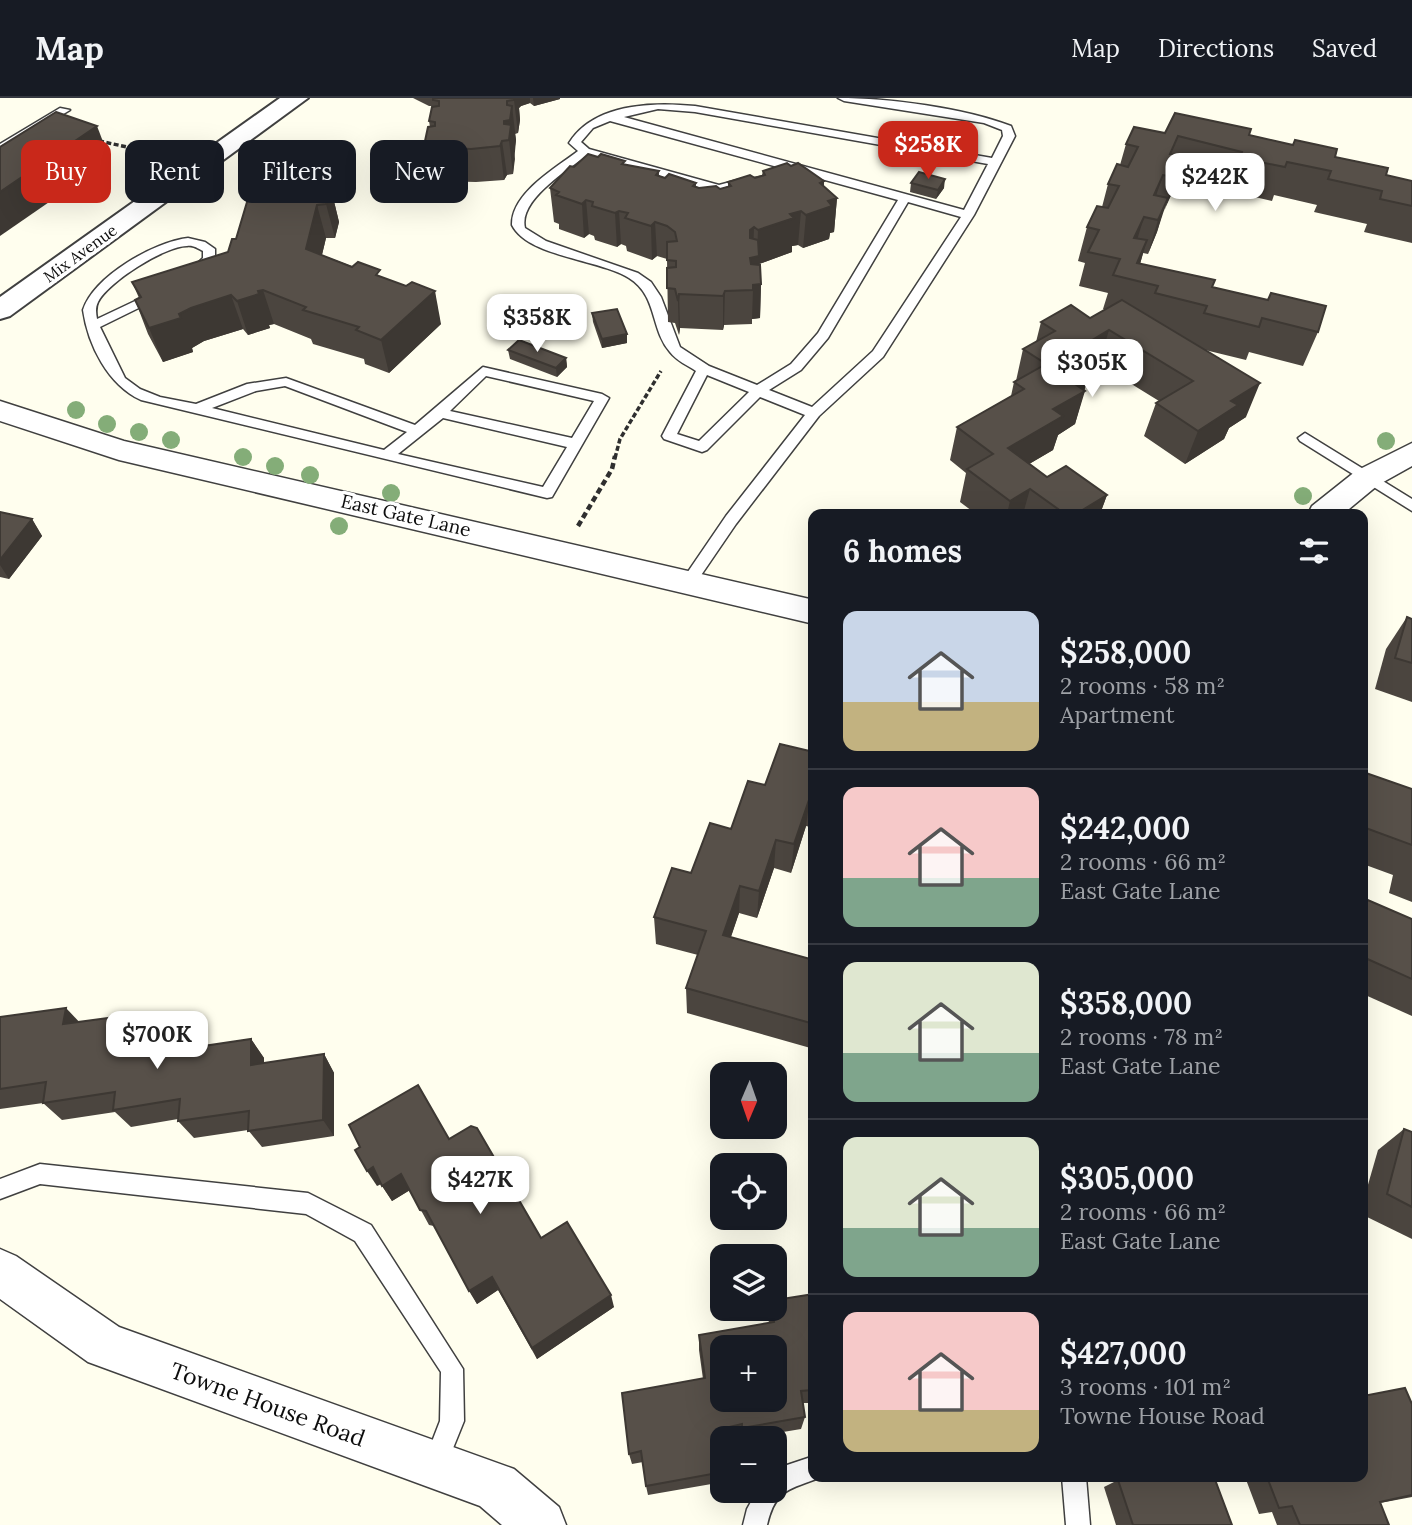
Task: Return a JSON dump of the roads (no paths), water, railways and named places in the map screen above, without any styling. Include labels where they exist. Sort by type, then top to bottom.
[{"type":"street","name":"Mix Avenue","points":[[0,310],[296,98]]},
{"type":"street","name":"East Gate Lane","points":[[0,411],[119,450],[349,501],[808,611]]},
{"type":"street","points":[[1329,509],[1367,478],[1412,453]]},
{"type":"street","name":"Towne House Road","points":[[0,1272],[105,1345],[496,1487],[541,1525]]},
{"type":"lane","points":[[688,583],[731,520],[814,412],[878,354],[968,215],[1009,135],[1007,128],[1000,123],[844,98]]},
{"type":"lane","points":[[758,178],[719,189],[585,151],[575,143],[582,130],[594,122],[658,106],[797,168],[968,215]]},
{"type":"lane","points":[[0,149],[64,110]]},
{"type":"lane","points":[[610,117],[690,118],[996,162]]},
{"type":"lane","points":[[585,151],[529,198],[518,216],[518,226],[524,234],[546,245],[606,261],[645,284],[653,296],[669,344],[678,356],[704,369],[814,412]]},
{"type":"lane","points":[[771,175],[797,168]]},
{"type":"lane","points":[[704,369],[670,436],[702,447],[758,391],[796,367],[822,335],[905,198]]},
{"type":"lane","points":[[94,325],[176,286],[209,259],[209,249],[199,243],[186,241],[167,245],[100,288],[90,300],[89,312],[94,325],[122,384],[140,394],[164,402],[199,408],[386,456],[547,494],[602,398],[484,371],[440,413],[386,456]]},
{"type":"lane","points":[[199,408],[244,388],[267,382],[286,382],[417,430]]},
{"type":"lane","points":[[440,413],[575,444]]},
{"type":"lane","points":[[1305,438],[1412,506]]},
{"type":"lane","points":[[0,1189],[40,1174],[308,1204],[363,1233],[452,1368],[452,1421],[435,1465]]},
{"type":"lane","points":[[787,1476],[808,1470]]},
{"type":"lane","points":[[1074,1482],[1078,1525]]},
{"type":"lane","points":[[755,1525],[763,1503]]}]
